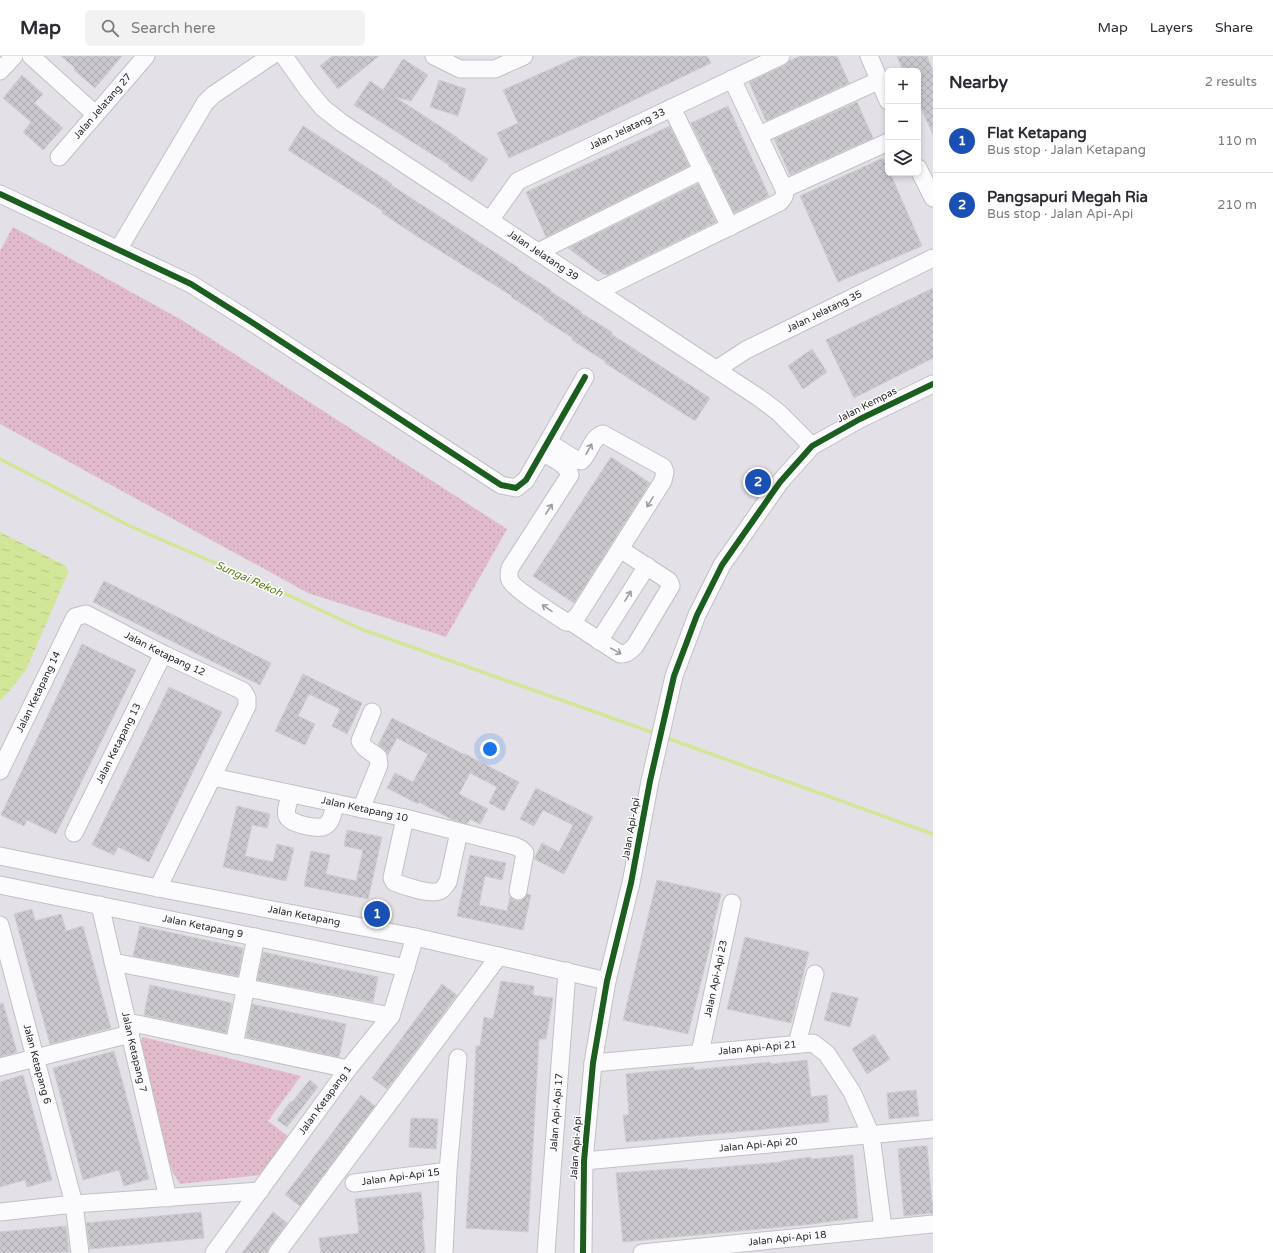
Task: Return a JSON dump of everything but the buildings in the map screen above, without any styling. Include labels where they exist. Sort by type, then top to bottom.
[{"type":"street","points":[[0,71],[14,56]]},
{"type":"street","points":[[31,56],[94,114]]},
{"type":"street","name":"Jalan Jelatang 27","points":[[59,156],[146,56]]},
{"type":"street","points":[[118,250],[205,103],[213,95],[271,56]]},
{"type":"street","name":"Jalan Jelatang 39","points":[[284,56],[308,90],[323,108],[758,397],[778,412],[812,446]]},
{"type":"street","points":[[434,56],[460,69],[495,69],[524,56]]},
{"type":"street","points":[[869,56],[885,93]]},
{"type":"street","name":"Jalan Jelatang 33","points":[[490,220],[518,181],[775,57]]},
{"type":"street","points":[[732,79],[784,193]]},
{"type":"street","points":[[758,135],[880,80]]},
{"type":"street","points":[[672,108],[730,227]]},
{"type":"street","points":[[598,291],[780,202],[784,193],[885,143]]},
{"type":"street","points":[[538,252],[703,170]]},
{"type":"street","points":[[921,174],[933,198]]},
{"type":"street","points":[[0,194],[191,284],[501,485],[516,488],[526,480],[585,377]]},
{"type":"street","name":"Jalan Jelatang 35","points":[[717,369],[746,350],[933,258]]},
{"type":"street","name":"Jalan Kempas","points":[[812,446],[860,418],[933,384]]},
{"type":"street","points":[[545,447],[581,461],[585,458],[596,437],[603,434],[663,468],[665,472],[663,480],[620,549],[578,615],[571,622]]},
{"type":"street","name":"Jalan Api-Api","points":[[583,1253],[584,1161],[593,1063],[607,981],[631,883],[650,781],[674,676],[697,615],[722,565],[780,482],[812,446]]},
{"type":"street","points":[[545,447],[569,470],[570,475],[510,568],[510,580],[518,588],[566,622],[571,622],[620,654],[625,654],[635,646],[672,586],[669,581],[620,549]]},
{"type":"street","points":[[599,641],[646,566]]},
{"type":"street","name":"Jalan Ketapang 12","points":[[79,615],[86,614],[163,654],[243,691],[247,698],[247,706],[213,777]]},
{"type":"street","name":"Jalan Ketapang 14","points":[[0,771],[75,617],[79,615]]},
{"type":"street","name":"Jalan Ketapang 13","points":[[74,833],[163,654]]},
{"type":"street","points":[[361,809],[379,765],[378,757],[366,748],[360,741],[372,712]]},
{"type":"street","points":[[158,888],[213,777]]},
{"type":"street","name":"Jalan Ketapang 10","points":[[213,777],[405,818],[515,846],[525,853],[518,891]]},
{"type":"street","points":[[291,794],[287,809],[287,816],[290,820],[296,823],[319,828],[325,826],[332,817],[335,803]]},
{"type":"street","points":[[405,818],[392,878],[394,882],[400,885],[431,892],[439,892],[444,889],[448,882],[459,832]]},
{"type":"street","name":"Jalan Ketapang","points":[[0,856],[415,937],[607,981]]},
{"type":"street","name":"Jalan Ketapang 9","points":[[0,885],[406,968]]},
{"type":"street","name":"Jalan Api-Api 23","points":[[700,1053],[732,903]]},
{"type":"street","name":"Jalan Ketapang 7","points":[[100,905],[168,1198]]},
{"type":"street","name":"Jalan Ketapang 6","points":[[0,924],[74,1204],[80,1253]]},
{"type":"street","points":[[234,1045],[256,937]]},
{"type":"street","name":"Jalan Ketapang 1","points":[[214,1253],[348,1069],[391,1016],[415,937]]},
{"type":"street","points":[[277,1253],[499,956]]},
{"type":"street","points":[[113,962],[391,1016]]},
{"type":"street","name":"Jalan Api-Api 17","points":[[546,1253],[567,971]]},
{"type":"street","points":[[797,1044],[815,974]]},
{"type":"street","points":[[0,1067],[35,1058],[129,1028],[234,1045],[348,1069]]},
{"type":"street","name":"Jalan Api-Api 21","points":[[593,1063],[813,1043],[827,1054],[852,1092],[871,1135],[883,1228]]},
{"type":"street","points":[[444,1253],[448,1171],[458,1058]]},
{"type":"street","name":"Jalan Api-Api 20","points":[[584,1161],[933,1129]]},
{"type":"street","name":"Jalan Api-Api 15","points":[[354,1183],[448,1171]]},
{"type":"street","points":[[0,1212],[74,1204],[260,1191]]},
{"type":"street","name":"Jalan Api-Api 18","points":[[642,1253],[933,1224]]},
{"type":"shaded area","points":[[13,227],[180,319],[507,529],[446,637],[308,593],[0,424],[0,251]]},
{"type":"shaded area","points":[[143,1037],[301,1076],[268,1121],[289,1137],[260,1175],[180,1184],[172,1171],[137,1047]]},
{"type":"water","points":[[0,532],[66,566],[68,573],[26,670],[0,701]]},
{"type":"waterway","name":"Sungai Rekoh","points":[[0,459],[130,526],[273,588],[361,629],[657,734]]},
{"type":"waterway","points":[[664,737],[933,834]]},
{"type":"cycle path","points":[[0,194],[191,284],[501,485],[516,488],[526,480],[585,377]]},
{"type":"cycle path","points":[[583,1253],[584,1161],[593,1063],[607,981],[631,883],[650,781],[674,676],[697,615],[722,565],[780,482],[812,446],[860,419],[933,384]]},
{"type":"place","name":"Pangsapuri Megah Ria","points":[[758,482]]},
{"type":"place","name":"Flat Ketapang","points":[[377,914]]}]
